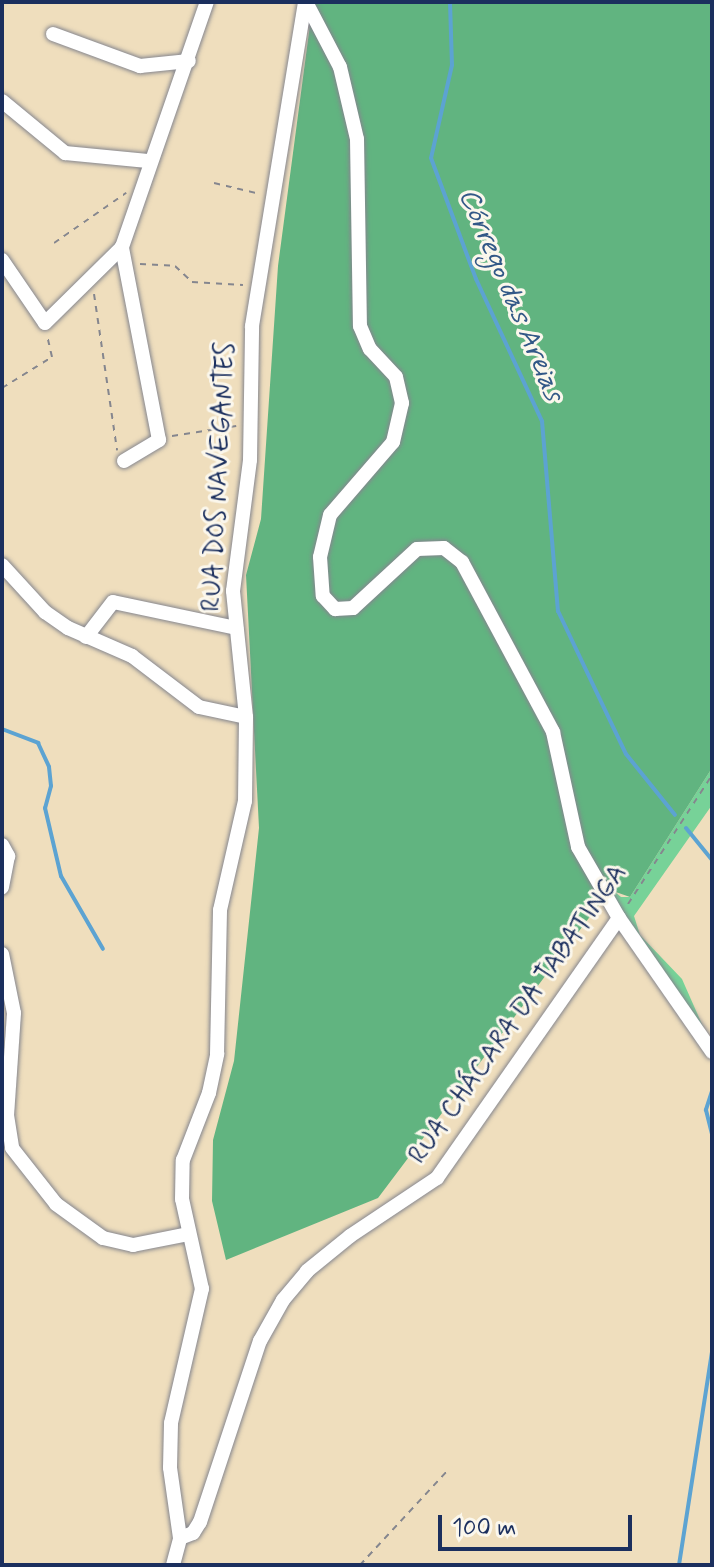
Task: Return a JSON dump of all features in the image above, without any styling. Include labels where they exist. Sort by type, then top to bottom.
[{"type":"street","points":[[2,260],[45,323],[92,281],[122,247],[148,161],[189,61],[207,2]]},
{"type":"street","points":[[305,2],[340,67],[356,128],[360,326],[370,349],[396,377],[402,403],[393,442],[330,515],[320,557],[323,596],[335,609],[349,610],[417,549],[430,546],[453,553],[553,732],[571,831],[619,918],[712,1052]]},
{"type":"street","name":"RUA DOS NAVEGANTES","points":[[173,1565],[180,1538],[169,1443],[202,1289],[188,1234],[183,1160],[209,1093],[217,1054],[218,935],[245,801],[246,717],[236,628],[235,572],[252,427],[256,286],[305,2]]},
{"type":"street","points":[[53,34],[148,68],[189,61]]},
{"type":"street","points":[[2,101],[65,153],[148,161]]},
{"type":"street","points":[[122,247],[159,440],[124,461]]},
{"type":"street","points":[[2,565],[45,612],[86,637],[132,656],[199,707],[246,717]]},
{"type":"street","points":[[86,637],[113,602],[236,628]]},
{"type":"street","points":[[2,845],[8,856],[2,887]]},
{"type":"street","name":"RUA CHÁCARA DA TABATINGA","points":[[180,1538],[193,1533],[200,1522],[260,1341],[283,1300],[307,1271],[350,1236],[437,1178],[619,918]]},
{"type":"street","points":[[2,954],[8,1010],[7,1127],[24,1165],[76,1222],[103,1238],[133,1245],[188,1234]]},
{"type":"path","points":[[214,183],[273,197]]},
{"type":"path","points":[[54,243],[113,198]]},
{"type":"path","points":[[125,263],[175,266],[192,282],[256,286]]},
{"type":"path","points":[[92,281],[118,459],[124,461]]},
{"type":"path","points":[[2,388],[52,357],[45,323]]},
{"type":"path","points":[[159,440],[198,429],[252,427]]},
{"type":"path","name":"RUA CHÁCARA DA TABATINGA","points":[[619,918],[712,775]]},
{"type":"path","points":[[360,1565],[446,1472]]},
{"type":"green space","points":[[309,2],[355,2],[342,32],[356,64],[356,104],[377,191],[366,211],[369,285],[378,337],[408,377],[414,408],[409,436],[396,463],[344,516],[339,579],[347,590],[358,586],[380,557],[422,534],[453,542],[462,550],[553,710],[574,781],[583,846],[603,882],[621,897],[630,897],[712,768],[712,805],[634,916],[640,935],[682,979],[712,1047],[591,871],[576,837],[563,756],[551,724],[459,553],[442,544],[421,544],[389,565],[353,603],[337,604],[325,588],[322,560],[332,519],[397,448],[405,398],[401,382],[368,330],[361,245],[362,148],[330,27],[306,22]]},
{"type":"green space","points":[[313,2],[712,2],[712,768],[630,897],[610,890],[378,1198],[226,1260],[212,1201],[213,1140],[234,1061],[259,828],[246,575],[261,519],[278,266]]},
{"type":"waterway","name":"Córrego das Areias","points":[[450,2],[452,65],[431,158],[476,279],[542,421],[558,611],[626,754],[675,815]]},
{"type":"waterway","points":[[2,729],[38,743],[49,767],[51,786],[45,808],[61,876],[103,949]]},
{"type":"waterway","name":"Córrego das Areias","points":[[686,828],[712,860]]},
{"type":"waterway","name":"Córrego das Areias","points":[[712,1091],[706,1110],[712,1134]]},
{"type":"waterway","name":"Córrego das Areias","points":[[679,1565],[712,1353]]}]
